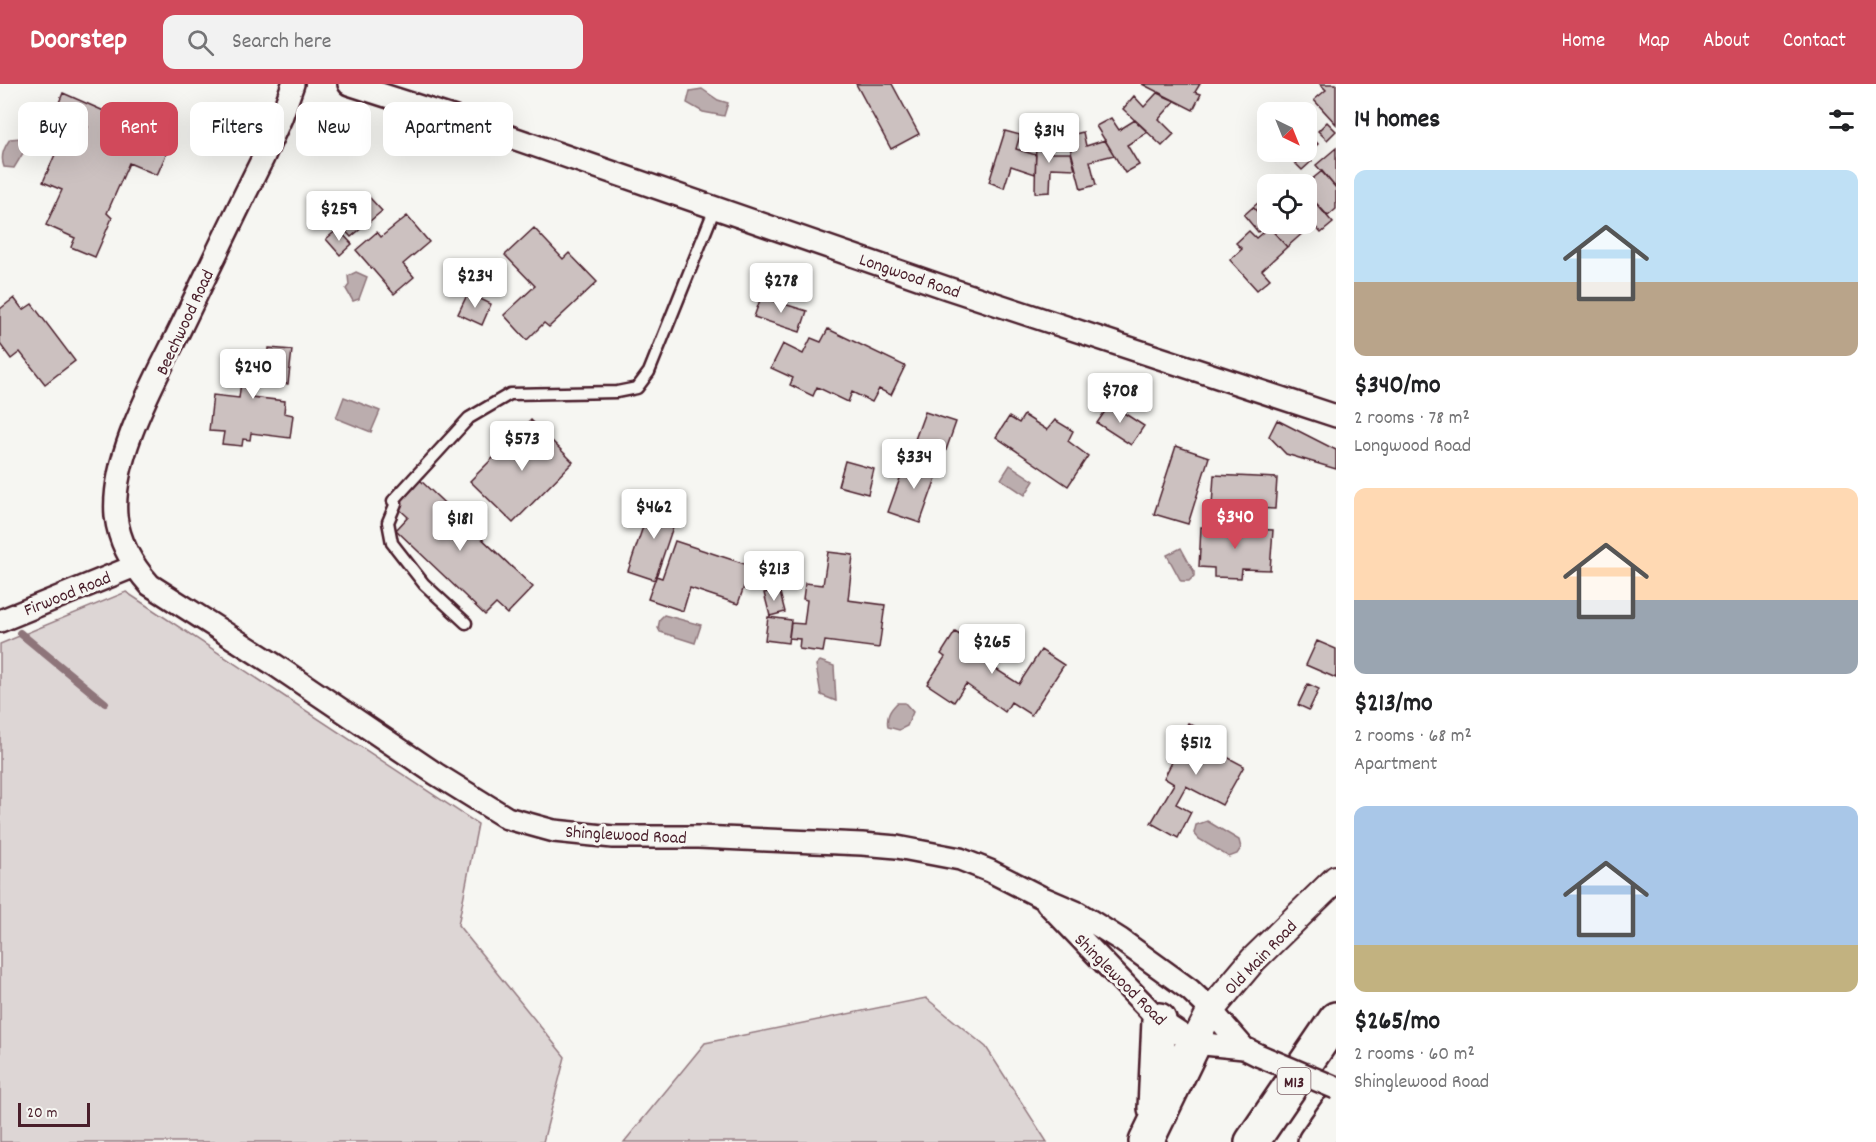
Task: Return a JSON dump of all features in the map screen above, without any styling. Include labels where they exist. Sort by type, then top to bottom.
[{"type":"highway","name":"M13","points":[[1252,1142],[1336,1019]]},
{"type":"highway","points":[[1150,1132],[1159,1020]]},
{"type":"highway","points":[[1150,1132],[1194,1043]]},
{"type":"highway","points":[[1315,1142],[1336,1112]]},
{"type":"street","name":"Beechwood Road","points":[[135,566],[122,542],[116,516],[116,495],[122,462],[144,405],[262,158],[293,84]]},
{"type":"street","name":"Longwood Road","points":[[349,84],[458,119],[958,292],[1336,416]]},
{"type":"street","name":"Firwood Road","points":[[0,621],[135,566]]},
{"type":"street","name":"Shinglewood Road","points":[[135,566],[156,590],[507,818],[554,831],[613,837],[815,841],[897,847],[967,862],[1078,913],[1121,940],[1190,990],[1251,1051]]},
{"type":"street","name":"Old Main Road","points":[[1194,1043],[1212,1010],[1253,960],[1336,879]]},
{"type":"street","name":"Shinglewood Road","points":[[1043,898],[1159,1020],[1194,1043],[1251,1051],[1336,1088]]},
{"type":"lane","points":[[466,623],[424,584],[392,543],[388,522],[396,503],[393,501],[469,418],[510,394],[617,392],[637,388],[649,372],[715,208]]},
{"type":"shaded area","points":[[702,89],[718,100],[728,103],[724,116],[703,112],[687,103],[690,91]]},
{"type":"shaded area","points":[[18,138],[18,156],[21,156],[14,168],[4,167],[3,163],[4,149],[10,139]]},
{"type":"shaded area","points":[[356,272],[367,277],[359,299],[353,301],[346,289],[349,285],[348,276]]},
{"type":"shaded area","points":[[344,397],[380,411],[371,432],[336,418]]},
{"type":"shaded area","points":[[1010,465],[1034,481],[1025,495],[1001,479]]},
{"type":"shaded area","points":[[1181,548],[1194,572],[1194,576],[1189,581],[1181,581],[1167,555]]},
{"type":"shaded area","points":[[126,592],[478,824],[458,925],[565,1057],[543,1142],[0,1142],[0,644]]},
{"type":"shaded area","points":[[664,615],[701,625],[695,643],[660,632],[658,628],[660,619]]},
{"type":"shaded area","points":[[820,661],[834,666],[836,701],[821,695],[816,665]]},
{"type":"shaded area","points":[[897,703],[905,703],[913,712],[907,726],[899,730],[888,727],[889,714]]},
{"type":"shaded area","points":[[1207,821],[1239,840],[1241,848],[1237,854],[1229,857],[1199,839],[1194,833],[1196,825]]},
{"type":"shaded area","points":[[926,998],[986,1047],[1047,1142],[624,1142],[705,1043]]},
{"type":"building","points":[[856,84],[892,84],[919,134],[891,149]]},
{"type":"building","points":[[1142,84],[1200,84],[1195,92],[1201,94],[1193,110]]},
{"type":"building","points":[[1320,84],[1336,84],[1336,124],[1314,100],[1326,90]]},
{"type":"building","points":[[63,93],[83,102],[59,102]]},
{"type":"building","points":[[1157,93],[1175,101],[1159,119],[1174,134],[1162,146],[1123,109],[1134,96],[1144,107]]},
{"type":"building","points":[[88,104],[100,109],[100,156],[165,156],[157,175],[129,163],[107,213],[112,218],[95,257],[71,247],[75,238],[46,225],[62,190],[43,182],[54,156],[88,156]]},
{"type":"building","points":[[1111,118],[1119,130],[1135,120],[1148,132],[1127,145],[1139,165],[1125,173],[1096,126]]},
{"type":"building","points":[[1327,122],[1336,131],[1327,140],[1318,131]]},
{"type":"building","points":[[1005,131],[1020,135],[1016,149],[1036,155],[1035,174],[1011,166],[1004,188],[989,182]]},
{"type":"building","points":[[1083,132],[1086,146],[1105,140],[1114,155],[1090,161],[1096,185],[1081,189],[1067,136]]},
{"type":"building","points":[[1036,138],[1051,138],[1051,153],[1071,153],[1075,169],[1051,168],[1050,192],[1035,193]]},
{"type":"building","points":[[1336,148],[1336,188],[1316,165]]},
{"type":"building","points":[[1294,162],[1311,162],[1302,170]]},
{"type":"building","points":[[1322,171],[1336,188],[1336,209],[1328,216],[1317,204],[1317,175]]},
{"type":"building","points":[[370,198],[382,211],[351,237],[339,224]]},
{"type":"building","points":[[1317,205],[1333,223],[1321,233],[1317,228]]},
{"type":"building","points":[[1253,207],[1257,212],[1257,231],[1244,215]]},
{"type":"building","points":[[407,216],[429,242],[403,264],[414,277],[394,294],[356,250],[377,232],[381,237]]},
{"type":"building","points":[[534,228],[563,259],[569,253],[597,282],[549,327],[544,323],[527,340],[504,315],[535,286],[505,255]]},
{"type":"building","points":[[338,229],[352,244],[340,255],[326,239]]},
{"type":"building","points":[[1249,231],[1256,238],[1261,234],[1275,234],[1287,247],[1262,270],[1270,279],[1257,290],[1230,260],[1242,249],[1236,243]]},
{"type":"building","points":[[1275,234],[1302,234],[1287,247]]},
{"type":"building","points":[[468,293],[491,304],[482,325],[458,314]]},
{"type":"building","points":[[761,297],[807,311],[800,332],[754,317]]},
{"type":"building","points":[[14,298],[23,310],[32,304],[75,361],[45,384],[20,352],[11,359],[0,344],[0,309]]},
{"type":"building","points":[[828,329],[905,366],[891,395],[879,389],[872,402],[852,392],[848,402],[817,387],[813,396],[790,385],[793,378],[771,368],[783,344],[803,354],[811,338],[821,342]]},
{"type":"building","points":[[269,348],[292,350],[288,384],[253,381],[251,397],[285,401],[284,413],[293,415],[290,438],[251,433],[250,440],[243,439],[242,446],[222,444],[224,432],[209,431],[213,395],[239,398],[241,382],[228,380],[231,354],[268,358]]},
{"type":"building","points":[[1110,404],[1144,426],[1131,445],[1097,423]]},
{"type":"building","points":[[925,412],[956,422],[940,467],[909,456]]},
{"type":"building","points":[[1024,415],[1047,430],[1055,420],[1073,431],[1068,441],[1088,456],[1068,486],[996,437],[1009,417],[1019,423]]},
{"type":"building","points":[[531,420],[573,462],[513,523],[470,481]]},
{"type":"building","points":[[1277,420],[1336,450],[1336,469],[1286,454],[1269,436]]},
{"type":"building","points":[[1176,446],[1209,457],[1188,524],[1154,514]]},
{"type":"building","points":[[908,456],[940,467],[920,523],[888,512]]},
{"type":"building","points":[[845,461],[874,469],[868,494],[838,486]]},
{"type":"building","points":[[1214,475],[1277,478],[1275,509],[1212,506]]},
{"type":"building","points":[[420,480],[533,587],[507,614],[496,604],[485,615],[396,530],[408,517],[396,506]]},
{"type":"building","points":[[652,500],[679,509],[655,580],[628,571]]},
{"type":"building","points":[[1201,527],[1273,530],[1270,570],[1242,569],[1241,578],[1214,577],[1214,568],[1199,567]]},
{"type":"building","points":[[675,541],[751,566],[738,604],[690,588],[683,611],[648,599],[656,576],[662,578]]},
{"type":"building","points":[[828,552],[853,555],[848,600],[885,605],[879,648],[825,641],[823,652],[799,649],[800,639],[789,638],[791,623],[804,624],[807,600],[803,599],[805,583],[823,585]]},
{"type":"building","points":[[779,589],[785,612],[770,616],[764,593]]},
{"type":"building","points":[[768,617],[791,620],[788,643],[765,640]]},
{"type":"building","points":[[955,632],[978,646],[984,637],[1002,649],[991,666],[1019,684],[1041,650],[1064,665],[1031,715],[1011,702],[1005,712],[966,684],[954,702],[927,684],[945,657],[941,654]]},
{"type":"building","points":[[1317,641],[1336,649],[1336,678],[1306,665]]},
{"type":"building","points":[[1308,684],[1319,689],[1309,710],[1298,705]]},
{"type":"building","points":[[1188,723],[1227,743],[1221,754],[1244,766],[1222,805],[1186,786],[1176,804],[1191,812],[1178,838],[1151,823],[1174,784],[1164,778],[1172,762],[1168,761]]},
{"type":"waterway","points":[[20,633],[105,703]]}]
